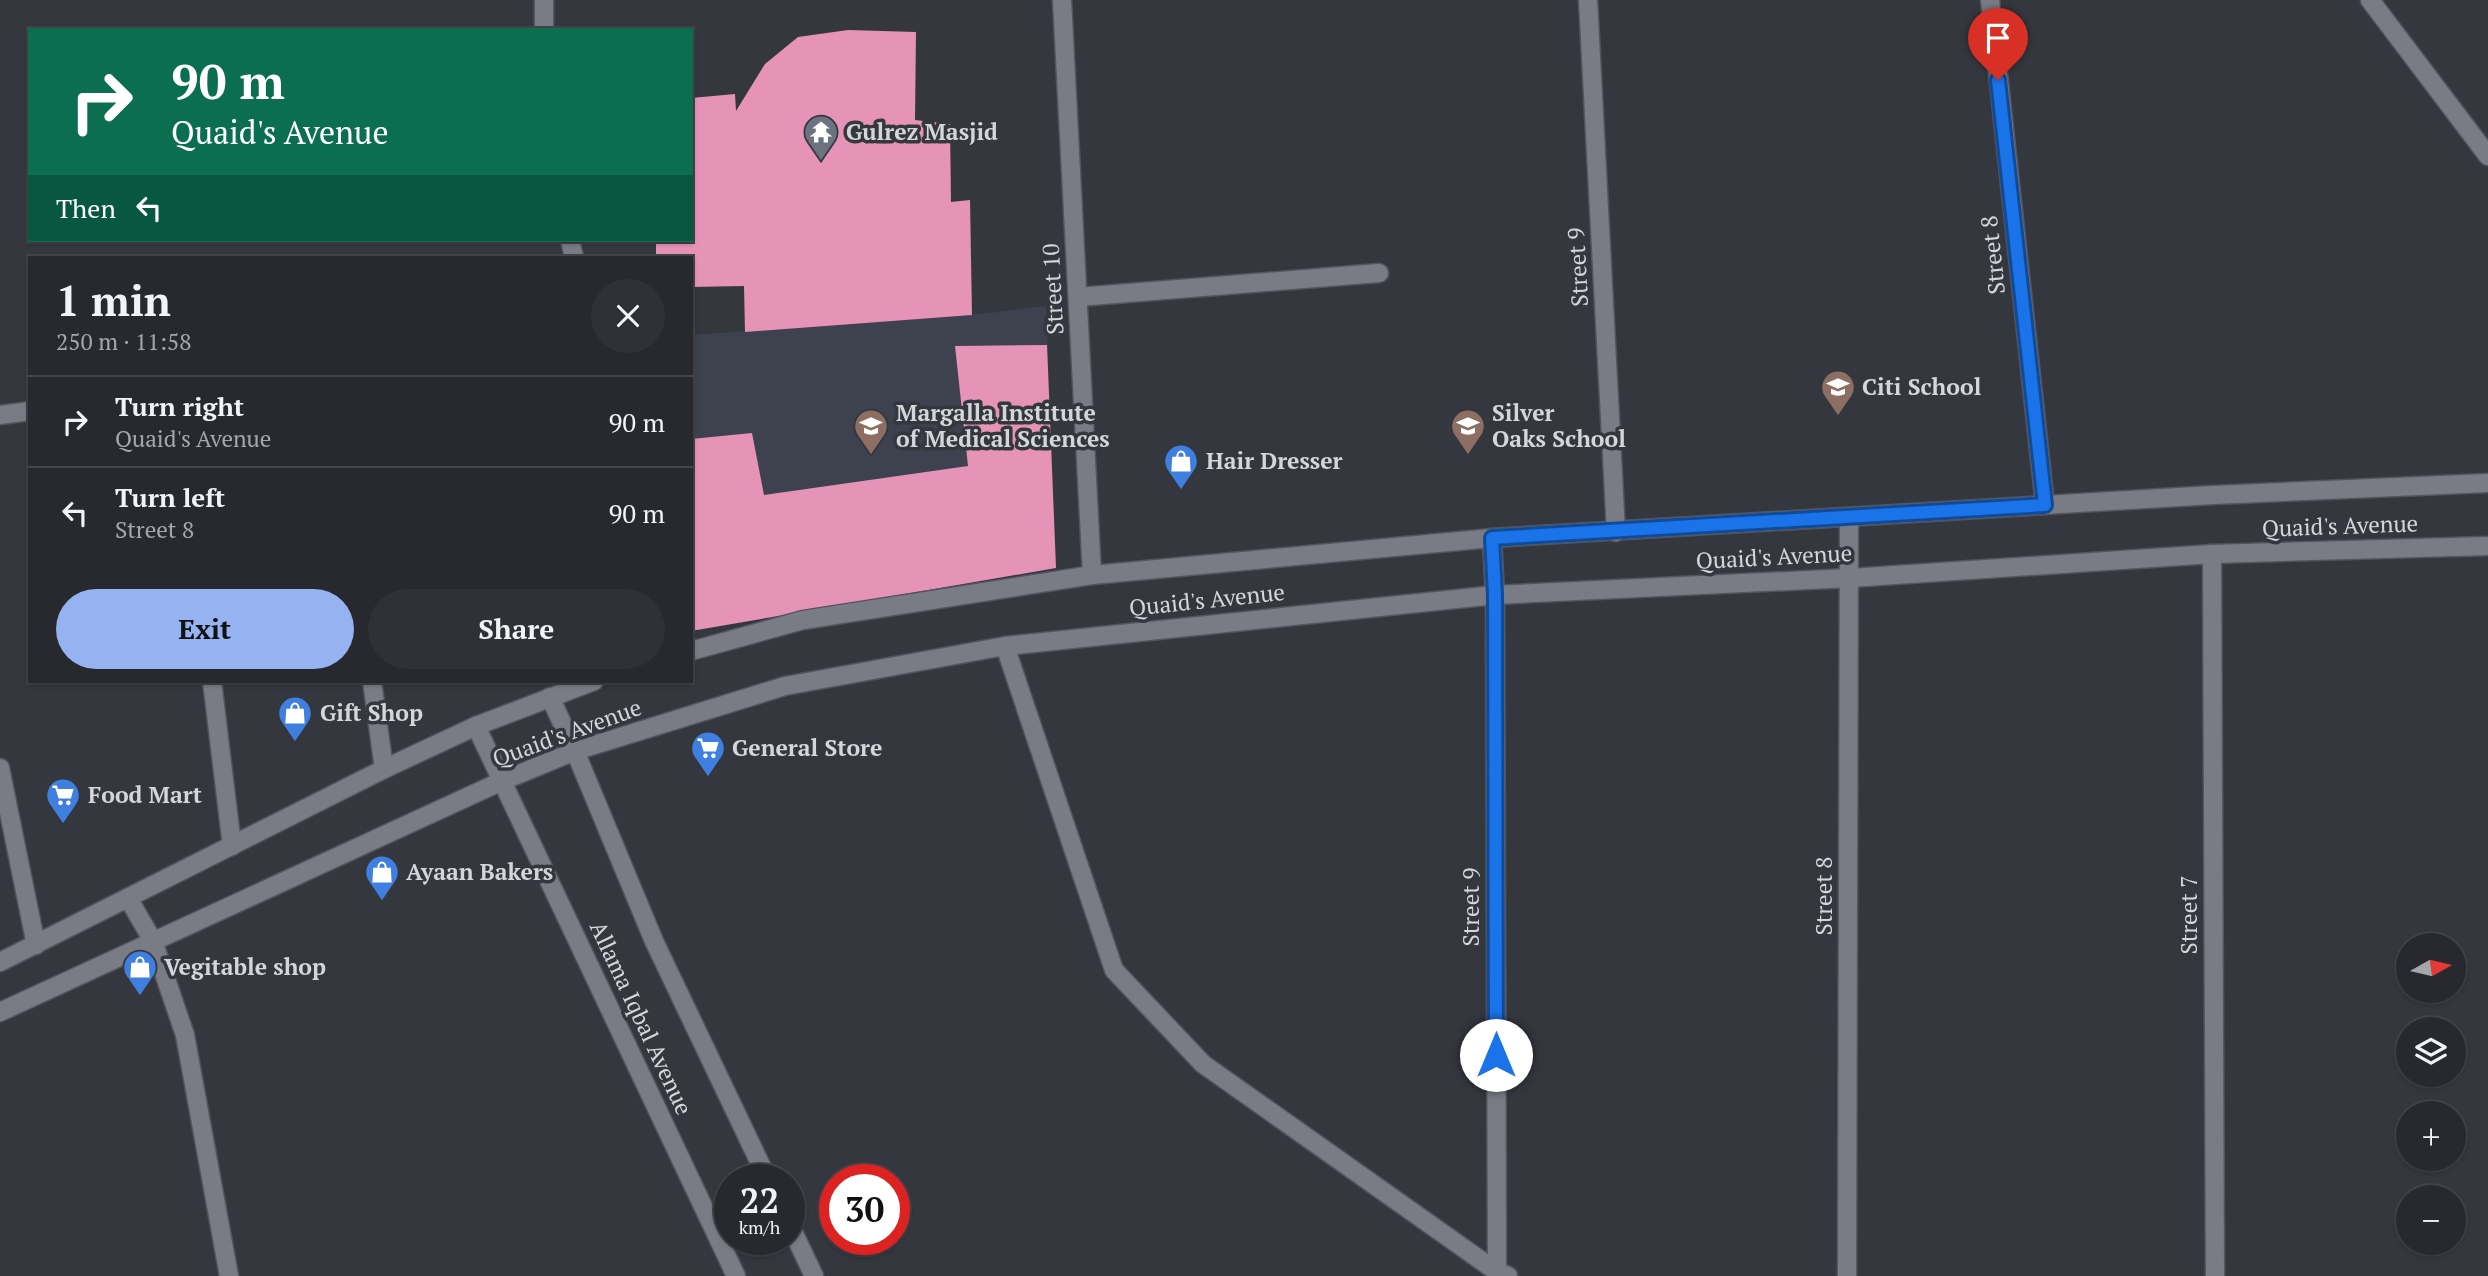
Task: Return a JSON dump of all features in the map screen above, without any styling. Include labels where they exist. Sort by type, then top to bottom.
[{"type":"street","points":[[544,0],[544,28]]},
{"type":"street","name":"Street 10","points":[[1062,0],[1092,575]]},
{"type":"street","name":"Street 9","points":[[1588,0],[1616,531]]},
{"type":"street","name":"Street 8","points":[[1990,0],[2045,505]]},
{"type":"street","points":[[2370,0],[2488,156]]},
{"type":"street","points":[[1078,297],[1379,273]]},
{"type":"street","points":[[0,415],[28,411]]},
{"type":"street","name":"Quaid's Avenue","points":[[693,650],[803,620],[1092,575],[1492,538],[2045,505],[2488,483]]},
{"type":"street","name":"Street 8","points":[[1847,1276],[1849,517]]},
{"type":"street","name":"Street 9","points":[[1492,538],[1495,595],[1500,1274]]},
{"type":"street","name":"Quaid's Avenue","points":[[0,1012],[502,781],[575,751],[785,686],[1005,646],[1495,595],[1850,578],[2212,554],[2488,546]]},
{"type":"street","name":"Street 7","points":[[2212,554],[2215,1276]]},
{"type":"street","points":[[1005,646],[1114,970],[1203,1064],[1500,1274]]},
{"type":"street","points":[[212,683],[232,846]]},
{"type":"street","points":[[372,683],[384,769]]},
{"type":"street","name":"Quaid's Avenue","points":[[0,962],[384,769],[476,726],[588,683]]},
{"type":"street","name":"Allama Iqbal Avenue","points":[[550,697],[654,941],[760,1164]]},
{"type":"street","name":"Allama Iqbal Avenue","points":[[476,726],[736,1276]]},
{"type":"street","points":[[0,768],[36,944]]},
{"type":"street","points":[[128,898],[153,941],[185,1035],[229,1276]]},
{"type":"street","points":[[804,1255],[814,1276]]},
{"type":"shaded area","name":"Margalla Institute of Medical Sciences","points":[[1046,306],[1056,568],[693,631],[693,335],[972,315]]},
{"type":"building","name":"Gulrez Masjid","points":[[848,30],[916,32],[915,120],[950,124],[951,202],[970,200],[972,315],[745,332],[744,286],[693,287],[693,256],[656,256],[656,242],[693,242],[693,98],[735,94],[736,111],[765,64],[798,37]]},
{"type":"building","points":[[1047,345],[1056,568],[693,631],[693,439],[752,433],[764,495],[968,466],[955,346]]},
{"type":"place","name":"Gulrez Masjid","points":[[821,162]]},
{"type":"place","name":"Citi School","points":[[1838,417]]},
{"type":"place","name":"Margalla Institute of Medical Sciences","points":[[871,456]]},
{"type":"place","name":"Silver Oaks School","points":[[1468,456]]},
{"type":"place","name":"Hair Dresser","points":[[1181,491]]},
{"type":"place","name":"Gift Shop","points":[[295,743]]},
{"type":"place","name":"General Store","points":[[708,778]]},
{"type":"place","name":"Food Mart","points":[[63,825]]},
{"type":"place","name":"Ayaan Bakers","points":[[382,902]]},
{"type":"place","name":"Vegitable shop","points":[[140,997]]},
{"type":"route","points":[[1496,1055],[1495,595],[1492,538],[2045,505],[1998,80]]}]
